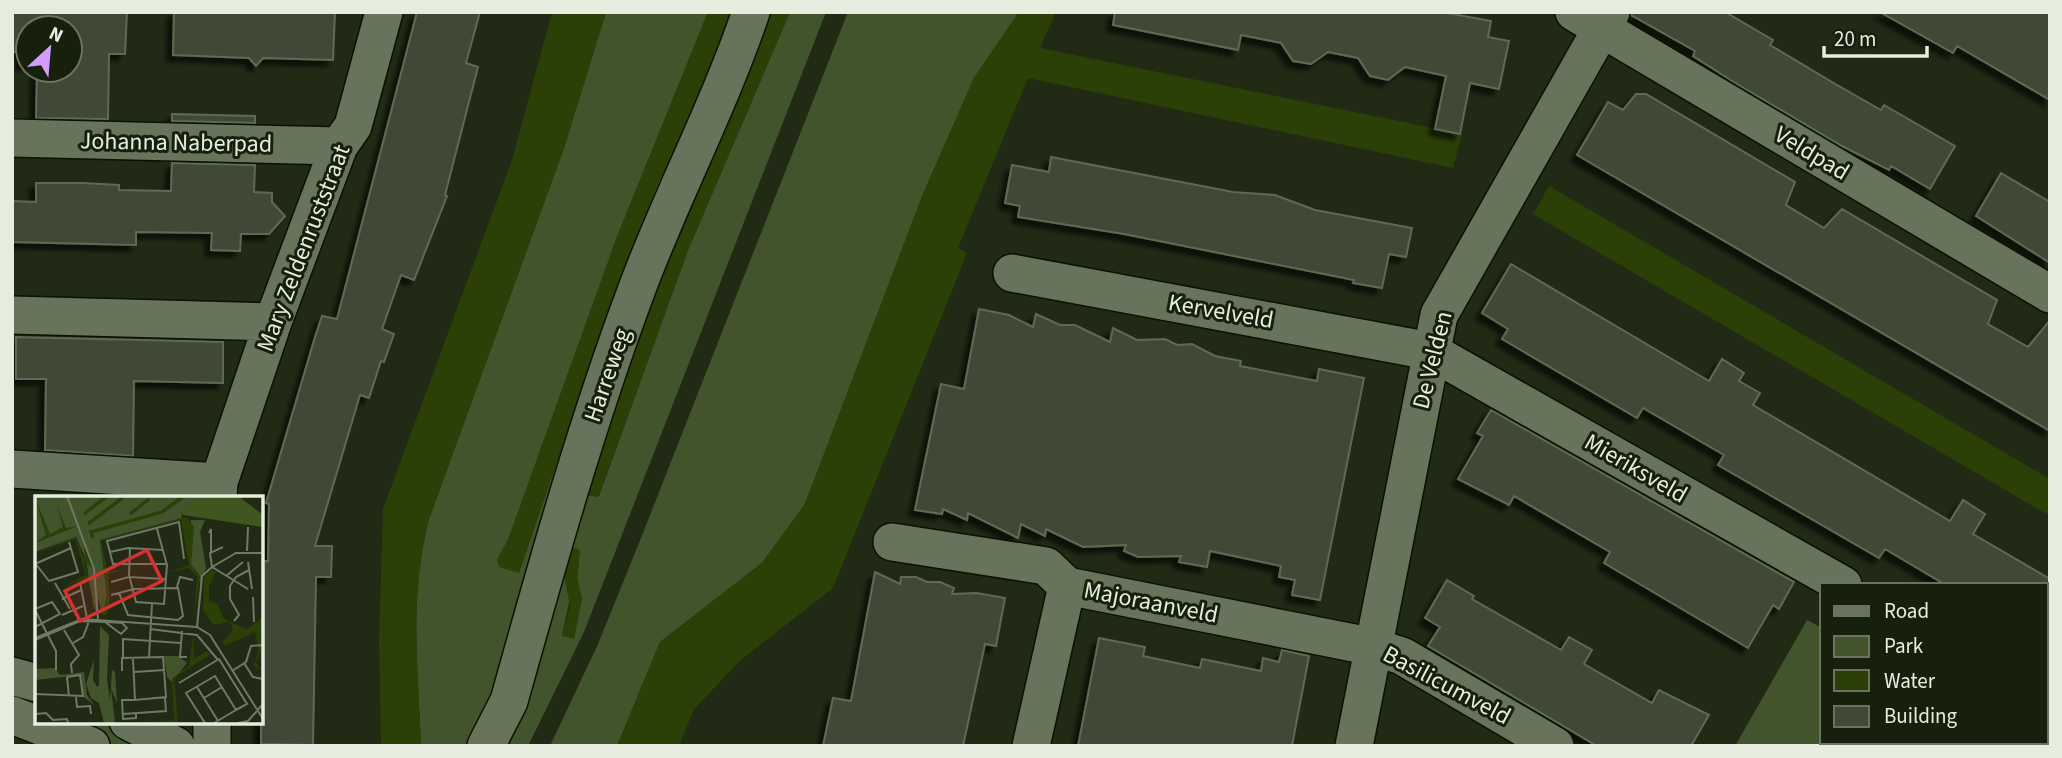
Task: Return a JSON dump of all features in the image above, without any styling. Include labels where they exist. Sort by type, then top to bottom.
[{"type":"street","name":"Mary Zeldenruststraat","points":[[12,470],[219,490],[273,322],[339,146],[353,126],[384,12]]},
{"type":"street","name":"Harreweg","points":[[486,746],[509,701],[555,538],[615,349],[671,205],[709,123],[751,12]]},
{"type":"street","name":"Veldpad","points":[[1595,17],[2050,294]]},
{"type":"street","name":"De Velden","points":[[1354,746],[1439,315],[1595,17]]},
{"type":"street","name":"Johanna Naberpad","points":[[12,138],[339,146]]},
{"type":"street","name":"Kervelveld","points":[[1012,273],[1430,352]]},
{"type":"street","points":[[12,315],[273,322]]},
{"type":"street","name":"Mieriksveld","points":[[1430,352],[1839,583]]},
{"type":"street","name":"Majoraanveld","points":[[892,542],[1046,566],[1067,586],[1374,646]]},
{"type":"street","points":[[1031,746],[1067,586]]},
{"type":"street","name":"Basilicumveld","points":[[1374,646],[1402,656],[1555,746]]},
{"type":"street","points":[[12,676],[35,683]]},
{"type":"street","points":[[12,715],[91,746]]},
{"type":"street","points":[[132,723],[176,746]]},
{"type":"street","points":[[212,723],[212,746]]},
{"type":"green space","points":[[606,12],[708,12],[617,237],[508,540],[497,560],[519,572],[609,310],[658,183],[693,115],[731,12],[741,12],[472,746],[421,746],[416,632],[419,576],[429,519],[564,148]]},
{"type":"green space","points":[[763,12],[770,12],[757,55],[669,255],[587,495],[599,496],[688,250],[790,12],[826,12],[584,632],[528,746],[504,746],[599,428]],"holes":[[[580,550],[577,579],[582,599],[562,636]]]},
{"type":"green space","points":[[848,12],[1019,12],[974,78],[923,194],[805,504],[762,563],[660,642],[617,746],[550,746],[598,644]]},
{"type":"green space","points":[[1807,620],[1820,627],[1820,744],[1834,744],[1833,746],[1735,746]]},
{"type":"green space","points":[[63,723],[110,723],[149,746],[115,746]]},
{"type":"water","points":[[552,12],[606,12],[564,148],[429,519],[419,576],[416,632],[421,746],[381,746],[379,640],[383,509],[512,160]]},
{"type":"water","points":[[708,12],[731,12],[693,115],[658,183],[609,310],[519,573],[499,567],[497,560],[508,540],[617,237]]},
{"type":"water","points":[[770,12],[790,12],[688,250],[598,497],[586,495],[645,318],[757,55]]},
{"type":"water","points":[[1019,12],[1056,12],[1040,48],[1462,134],[1453,168],[1028,78],[958,248],[967,253],[833,588],[742,659],[694,709],[679,746],[617,746],[660,642],[762,563],[805,504],[923,194],[974,78]]},
{"type":"water","points":[[1549,186],[2050,479],[2050,516],[1533,214]]},
{"type":"water","points":[[572,547],[580,550],[577,579],[582,599],[574,639],[562,636],[570,606],[564,576]]},
{"type":"building","points":[[12,12],[127,12],[125,54],[109,54],[108,119],[36,118],[37,84],[84,84],[84,14],[14,14],[12,52]]},
{"type":"building","points":[[174,12],[335,12],[333,60],[263,58],[256,66],[249,58],[173,55]]},
{"type":"building","points":[[417,12],[480,12],[466,63],[478,67],[445,195],[447,196],[414,280],[401,275],[382,329],[394,334],[384,362],[381,361],[369,398],[360,395],[315,546],[332,546],[331,577],[316,577],[313,745],[261,744],[262,561],[268,561],[269,504],[266,503],[322,316],[337,319]]},
{"type":"building","points":[[1115,12],[1442,12],[1491,21],[1488,37],[1509,41],[1499,89],[1470,83],[1460,134],[1435,129],[1446,76],[1405,67],[1388,80],[1370,76],[1358,58],[1328,52],[1311,64],[1293,61],[1281,43],[1241,35],[1238,50],[1113,25]]},
{"type":"building","points":[[1632,12],[1725,12],[1773,40],[1770,45],[1837,85],[1881,110],[1884,105],[1955,146],[1930,189],[1891,166],[1889,170],[1842,146],[1737,84],[1693,56],[1695,51],[1631,15]]},
{"type":"building","points":[[1880,12],[2050,12],[2050,100],[1957,46],[1953,53]]},
{"type":"building","points":[[1636,94],[1646,94],[1795,182],[1786,205],[1824,228],[1842,209],[1997,300],[1988,324],[2028,347],[2050,320],[2050,431],[1577,155],[1608,102],[1623,110]]},
{"type":"building","points":[[172,114],[255,116],[255,123],[172,121]]},
{"type":"building","points":[[1051,157],[1233,192],[1275,195],[1315,210],[1412,228],[1406,257],[1389,254],[1382,288],[1124,234],[1018,217],[1020,206],[1005,203],[1012,165],[1049,172]]},
{"type":"building","points":[[172,163],[255,165],[254,192],[272,193],[272,202],[285,216],[269,234],[241,234],[240,251],[211,250],[212,233],[136,232],[136,245],[12,242],[12,201],[36,202],[36,183],[119,185],[119,190],[171,191]]},
{"type":"building","points":[[2001,173],[2050,202],[2050,263],[1976,216]]},
{"type":"building","points":[[1511,264],[1709,381],[1722,359],[1744,373],[1739,381],[1760,393],[1753,405],[1950,521],[1963,500],[1985,514],[1973,534],[2050,579],[2050,585],[1943,583],[1885,549],[1879,558],[1718,465],[1724,455],[1643,408],[1637,418],[1502,339],[1508,329],[1482,313]]},
{"type":"building","points":[[979,309],[1009,315],[1033,327],[1036,314],[1060,325],[1075,325],[1110,342],[1113,328],[1137,340],[1165,339],[1177,345],[1192,344],[1215,356],[1241,361],[1240,366],[1317,381],[1319,369],[1364,378],[1320,600],[1292,595],[1295,580],[1279,577],[1281,566],[1210,551],[1207,567],[1179,562],[1181,556],[1138,557],[1124,551],[1126,545],[1083,547],[1046,529],[1045,536],[1021,524],[1018,538],[968,513],[967,520],[943,509],[942,514],[915,510],[941,384],[964,389]]},
{"type":"building","points":[[16,337],[223,342],[223,383],[134,381],[133,456],[45,450],[46,379],[16,379]]},
{"type":"building","points":[[1491,410],[1794,582],[1779,609],[1773,605],[1748,648],[1604,563],[1610,552],[1514,496],[1509,505],[1458,479],[1483,436],[1477,433]]},
{"type":"building","points":[[875,572],[900,584],[901,577],[916,577],[954,588],[952,594],[977,593],[1005,598],[996,646],[985,644],[963,746],[823,746],[833,698],[851,701]]},
{"type":"building","points":[[1447,580],[1474,596],[1472,599],[1561,650],[1569,637],[1592,650],[1584,664],[1652,703],[1659,690],[1709,715],[1691,746],[1597,746],[1428,646],[1440,627],[1425,618]]},
{"type":"building","points":[[1099,638],[1145,647],[1143,656],[1200,668],[1202,659],[1261,671],[1263,658],[1279,662],[1282,650],[1309,656],[1292,746],[1078,746]]}]
